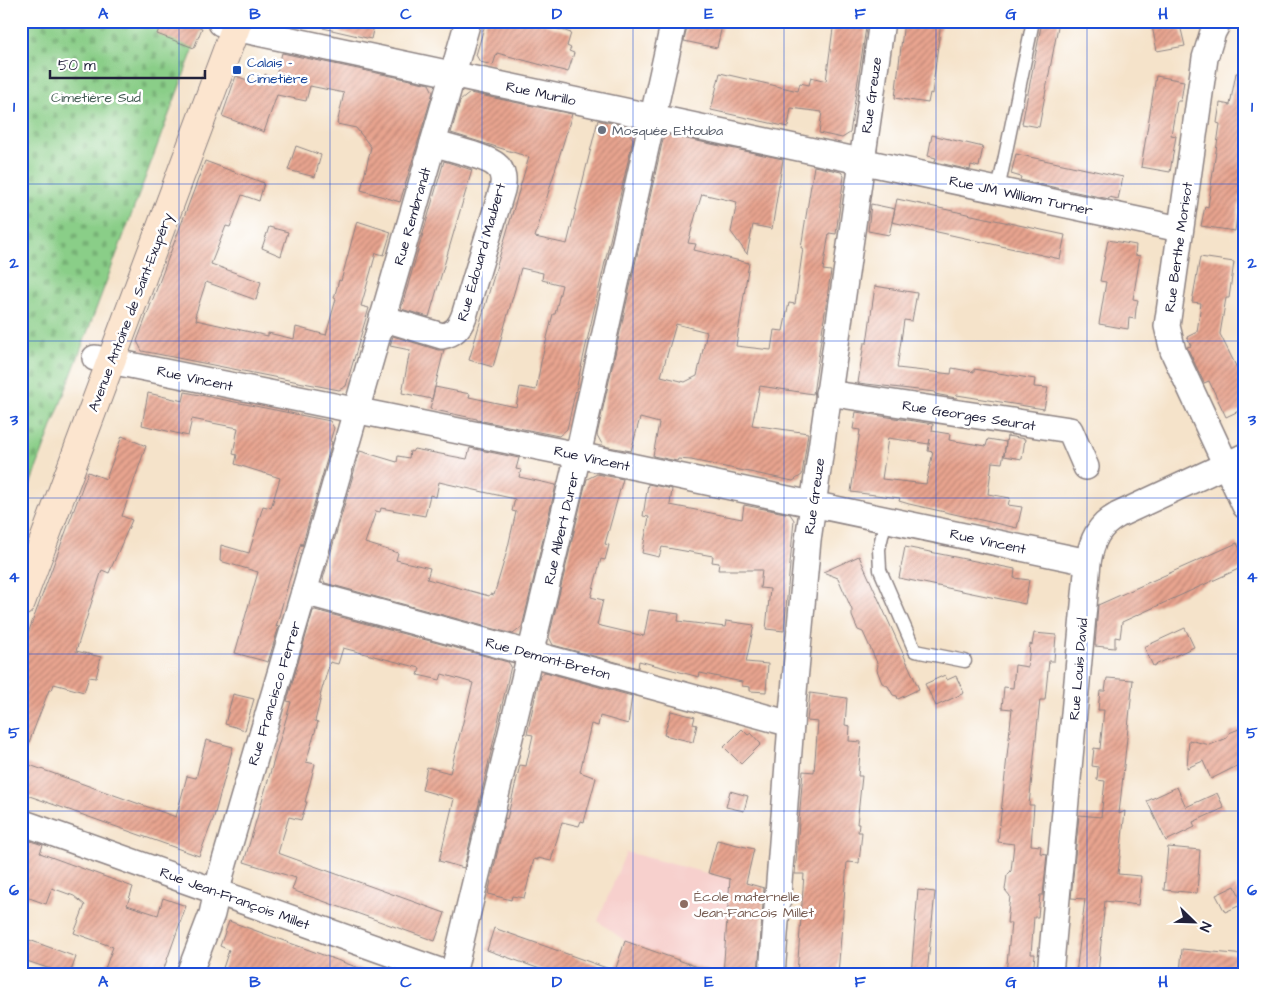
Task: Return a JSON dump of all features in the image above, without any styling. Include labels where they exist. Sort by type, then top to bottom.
[{"type":"main road","name":"Avenue Antoine de Saint-Exupéry","points":[[21,602],[104,359],[229,23]]},
{"type":"main road","name":"Avenue Antoine de Saint-Exupéry","points":[[21,556],[104,359]]},
{"type":"street","name":"Rue Rembrandt","points":[[355,411],[468,21]]},
{"type":"street","name":"Rue Albert Durer","points":[[452,974],[578,455],[674,21]]},
{"type":"street","name":"Rue Greuze","points":[[772,974],[791,724],[807,555],[828,393],[882,21]]},
{"type":"street","name":"Rue Berthe Morisot","points":[[1218,21],[1212,32],[1205,58],[1167,326],[1170,340],[1181,368],[1235,460],[1245,506]]},
{"type":"street","name":"Rue Murillo","points":[[229,23],[452,74],[862,160]]},
{"type":"street","name":"Rue Édouard Maubert","points":[[382,318],[442,336],[448,335],[457,329],[464,316],[502,190],[502,175],[495,164],[486,159],[433,143]]},
{"type":"street","name":"Rue JM William Turner","points":[[862,160],[1180,229]]},
{"type":"street","name":"Rue Vincent","points":[[104,359],[578,455],[1088,562]]},
{"type":"street","name":"Rue Georges Seurat","points":[[828,393],[1070,430],[1086,467]]},
{"type":"street","name":"Rue Francisco Ferrer","points":[[189,974],[212,914],[220,874],[304,592],[355,411]]},
{"type":"street","name":"Rue Louis David","points":[[1050,974],[1088,562],[1093,540],[1097,532],[1110,520],[1235,460]]},
{"type":"street","name":"Rue Demont-Breton","points":[[304,592],[791,724]]},
{"type":"street","name":"Rue Jean-François Millet","points":[[21,822],[448,974]]},
{"type":"lane","points":[[998,190],[1034,21]]},
{"type":"lane","points":[[886,519],[879,549],[880,570],[915,651],[965,661]]},
{"type":"shaded area","name":"École maternelle Jean-Fancois Millet","points":[[626,852],[764,888],[758,974],[614,974],[625,941],[598,921]]},
{"type":"green space","name":"Cimetière Sud","points":[[21,21],[204,21],[21,509]]},
{"type":"building","points":[[162,21],[183,21],[202,28],[194,48],[157,34]]},
{"type":"building","points":[[324,21],[375,21],[371,39],[323,28]]},
{"type":"building","points":[[486,21],[534,21],[571,33],[567,46],[571,48],[569,51],[574,53],[568,72],[497,53],[493,65],[480,62],[476,55]]},
{"type":"building","points":[[688,21],[723,21],[717,48],[684,41]]},
{"type":"building","points":[[834,21],[867,21],[850,133],[842,138],[819,133],[822,112],[791,108],[788,127],[711,110],[720,73],[798,91],[800,83],[809,85],[811,77],[826,81]]},
{"type":"building","points":[[904,21],[941,21],[932,94],[930,93],[928,103],[895,98]]},
{"type":"building","points":[[1042,21],[1059,21],[1039,127],[1022,124]]},
{"type":"building","points":[[1151,21],[1179,21],[1185,46],[1157,51]]},
{"type":"building","points":[[282,53],[429,84],[433,92],[400,202],[361,190],[371,147],[356,128],[337,124],[344,93],[310,86],[306,101],[277,95],[264,132],[222,116],[236,76],[261,85],[265,74],[275,80]]},
{"type":"building","points":[[1236,73],[1245,73],[1245,197],[1240,196],[1235,231],[1201,226],[1205,206],[1208,207],[1220,124],[1217,123],[1220,103],[1230,105]]},
{"type":"building","points":[[1156,76],[1184,81],[1181,101],[1177,101],[1171,135],[1176,136],[1170,172],[1141,167]]},
{"type":"building","points":[[470,93],[572,114],[535,237],[567,244],[598,120],[624,126],[633,139],[567,429],[559,436],[430,409],[435,387],[470,394],[469,397],[516,407],[520,387],[536,390],[541,362],[562,285],[542,280],[543,273],[521,268],[493,367],[469,360],[529,157],[451,133],[460,101]]},
{"type":"building","points":[[668,135],[783,159],[772,229],[753,225],[747,254],[731,232],[737,202],[702,194],[688,243],[696,244],[694,250],[749,263],[736,346],[771,350],[774,330],[783,331],[789,303],[795,304],[803,248],[801,248],[814,166],[841,172],[844,176],[836,234],[829,233],[823,270],[831,271],[813,394],[760,386],[752,425],[808,433],[802,475],[793,481],[691,460],[678,459],[677,461],[653,456],[659,423],[640,418],[631,451],[603,446],[597,435],[663,139]],"holes":[[[676,324],[707,332],[697,376],[685,382],[661,376]]]},
{"type":"building","points":[[932,135],[983,147],[979,167],[971,165],[970,170],[935,162],[936,158],[928,156]]},
{"type":"building","points":[[296,146],[321,155],[315,177],[288,170]]},
{"type":"building","points":[[1016,154],[1123,177],[1118,199],[1109,197],[1109,199],[1020,180],[1021,177],[1011,174]]},
{"type":"building","points":[[205,161],[264,183],[259,201],[242,195],[230,227],[226,226],[211,264],[261,282],[256,300],[206,282],[195,316],[197,316],[196,320],[268,336],[268,333],[294,339],[296,327],[326,335],[336,299],[334,298],[339,280],[341,281],[357,221],[391,232],[384,255],[376,253],[361,306],[369,308],[346,386],[339,390],[142,351],[137,341]]},
{"type":"building","points":[[444,161],[472,170],[429,317],[401,309]]},
{"type":"building","points":[[897,199],[1065,235],[1060,259],[892,222]]},
{"type":"building","points":[[871,204],[895,209],[889,235],[868,231]]},
{"type":"building","points":[[269,227],[288,232],[281,256],[262,248]]},
{"type":"building","points":[[1108,240],[1136,245],[1135,255],[1140,256],[1133,299],[1138,300],[1135,319],[1129,318],[1128,329],[1099,324],[1106,282],[1100,281]]},
{"type":"building","points":[[1200,257],[1234,262],[1229,298],[1226,298],[1220,334],[1237,368],[1245,364],[1245,408],[1226,417],[1209,381],[1204,383],[1187,347],[1191,346],[1187,337],[1197,332],[1201,303],[1192,302]]},
{"type":"building","points":[[875,286],[917,293],[912,321],[904,320],[897,368],[951,374],[952,368],[974,372],[974,369],[1035,379],[1034,387],[1048,388],[1044,409],[957,395],[956,398],[935,394],[935,392],[858,383],[864,343],[867,343]]},
{"type":"building","points":[[393,336],[438,350],[444,350],[432,399],[402,393],[410,350],[390,346]]},
{"type":"building","points":[[185,392],[330,421],[334,428],[330,441],[332,442],[302,546],[301,543],[289,581],[276,627],[279,626],[268,662],[235,653],[258,572],[220,561],[221,545],[249,553],[263,506],[271,508],[280,478],[235,464],[237,455],[233,454],[238,428],[192,419],[188,436],[142,425],[148,393],[183,401]]},
{"type":"building","points":[[856,412],[933,424],[932,431],[950,434],[949,440],[986,446],[988,439],[1006,442],[1002,463],[992,462],[988,494],[1010,498],[1008,505],[1022,507],[1017,528],[909,504],[899,501],[900,498],[851,492],[860,430],[853,429]],"holes":[[[888,438],[929,444],[930,439],[928,451],[933,452],[926,484],[882,479]]]},
{"type":"building","points":[[122,436],[146,446],[122,516],[132,520],[109,573],[102,570],[76,651],[101,657],[96,678],[89,677],[84,692],[54,684],[52,690],[49,690],[23,758],[21,757],[21,652],[88,472],[106,479]]},
{"type":"building","points":[[1007,436],[1025,439],[1022,459],[1004,456]]},
{"type":"building","points":[[470,448],[519,458],[516,469],[521,470],[519,477],[556,485],[522,627],[513,634],[325,583],[323,579],[360,451],[397,462],[398,456],[409,458],[410,451],[412,452],[414,449],[467,459]],"holes":[[[439,482],[515,499],[512,511],[516,512],[494,595],[490,594],[489,596],[427,579],[430,568],[396,560],[398,553],[365,543],[376,511],[380,512],[381,508],[425,516],[430,495],[436,497]]]},
{"type":"building","points":[[597,474],[623,479],[605,544],[609,545],[605,560],[601,559],[591,597],[603,600],[597,625],[644,636],[649,610],[679,614],[678,621],[725,627],[726,621],[754,625],[746,662],[768,664],[766,692],[750,691],[750,687],[742,686],[742,682],[700,673],[699,677],[639,661],[638,668],[553,645],[549,637],[584,490],[587,479]]},
{"type":"building","points":[[648,484],[672,489],[670,505],[742,519],[744,505],[790,514],[794,520],[784,631],[766,629],[770,589],[760,588],[762,570],[718,570],[719,563],[712,562],[713,556],[662,547],[659,557],[642,553],[649,517],[643,516]]},
{"type":"building","points":[[1237,543],[1245,560],[1245,566],[1122,622],[1120,638],[1115,637],[1115,648],[1095,646],[1098,605]]},
{"type":"building","points":[[905,547],[1015,569],[1014,578],[1029,580],[1025,604],[899,578]]},
{"type":"building","points":[[859,556],[919,689],[898,699],[897,696],[893,695],[888,686],[882,683],[877,670],[878,665],[863,632],[858,630],[852,616],[852,610],[838,578],[823,572]]},
{"type":"building","points":[[313,611],[508,662],[511,666],[464,868],[439,861],[454,799],[422,790],[427,767],[450,773],[473,683],[442,674],[440,680],[418,675],[420,668],[343,648],[338,664],[330,662],[320,696],[315,721],[318,722],[306,762],[315,764],[305,802],[307,802],[301,820],[289,817],[278,853],[445,913],[435,941],[292,890],[296,878],[244,862],[291,702],[287,701]]},
{"type":"building","points":[[1185,628],[1194,647],[1153,666],[1144,647]]},
{"type":"building","points":[[1034,633],[1056,635],[1054,661],[1049,661],[1045,700],[1040,700],[1029,805],[1034,805],[1031,845],[1041,846],[1040,853],[1047,854],[1043,895],[1040,895],[1038,917],[1034,917],[1031,954],[1035,954],[1033,974],[1006,974],[1011,923],[1007,923],[1010,896],[1005,890],[1007,875],[1011,871],[1014,844],[998,842],[1012,709],[1002,708],[1004,687],[1013,688],[1015,665],[1028,667],[1030,644],[1032,645]]},
{"type":"building","points":[[545,672],[632,696],[628,724],[600,716],[598,726],[591,724],[580,772],[596,778],[584,822],[581,821],[579,826],[562,822],[551,861],[534,859],[524,898],[512,896],[511,900],[488,894],[505,818],[507,819],[520,765],[526,766],[533,735],[527,734],[540,675]]},
{"type":"building","points":[[945,675],[947,680],[956,676],[964,693],[936,706],[925,684]]},
{"type":"building","points":[[1107,678],[1133,680],[1119,814],[1125,811],[1118,874],[1141,876],[1138,905],[1105,901],[1098,974],[1076,974],[1085,899],[1071,898],[1079,815],[1101,817],[1105,781],[1097,780],[1098,767],[1092,766],[1094,748],[1100,749],[1104,710],[1098,710],[1100,691],[1105,691]]},
{"type":"building","points":[[810,693],[847,698],[845,725],[850,726],[849,741],[861,742],[858,776],[862,776],[857,824],[859,824],[858,832],[862,832],[859,863],[847,862],[838,974],[797,974],[804,874],[795,874],[803,771],[814,772],[818,722],[807,721]]},
{"type":"building","points":[[233,694],[254,699],[245,730],[225,724]]},
{"type":"building","points":[[671,711],[695,717],[693,724],[697,725],[693,742],[664,735]]},
{"type":"building","points":[[742,729],[748,735],[751,733],[761,744],[741,764],[724,747]]},
{"type":"building","points":[[1239,729],[1245,741],[1245,762],[1211,779],[1203,761],[1187,768],[1189,740],[1210,745],[1227,738],[1229,733]]},
{"type":"building","points":[[206,740],[233,747],[214,817],[199,856],[21,793],[21,762],[176,817],[187,776],[196,778]]},
{"type":"building","points":[[1177,787],[1186,807],[1217,793],[1224,808],[1193,822],[1195,827],[1166,841],[1147,801]]},
{"type":"building","points":[[730,791],[748,796],[744,811],[726,807]]},
{"type":"building","points":[[21,838],[43,845],[40,853],[133,887],[127,905],[158,915],[163,898],[186,906],[162,974],[103,974],[113,947],[74,933],[85,905],[74,896],[52,888],[46,904],[21,895]]},
{"type":"building","points":[[717,840],[754,849],[746,883],[764,888],[758,974],[723,974],[730,879],[708,873]]},
{"type":"building","points":[[1168,847],[1200,850],[1197,893],[1164,890]]},
{"type":"building","points":[[1235,886],[1243,904],[1225,912],[1216,895]]},
{"type":"building","points":[[918,890],[935,892],[927,974],[911,974]]},
{"type":"building","points":[[229,921],[370,972],[369,974],[221,974],[229,950],[220,946]]},
{"type":"building","points":[[494,928],[615,971],[625,941],[709,971],[709,974],[554,974],[487,950]]},
{"type":"building","points":[[21,937],[76,957],[70,974],[21,959]]},
{"type":"building","points":[[1182,949],[1245,955],[1245,974],[1180,974]]},
{"type":"place","name":"Calais – Cimetière","points":[[237,70]]},
{"type":"place","name":"Mosquée Ettouba","points":[[602,130]]},
{"type":"place","name":"École maternelle Jean-Fancois Millet","points":[[684,904]]}]
